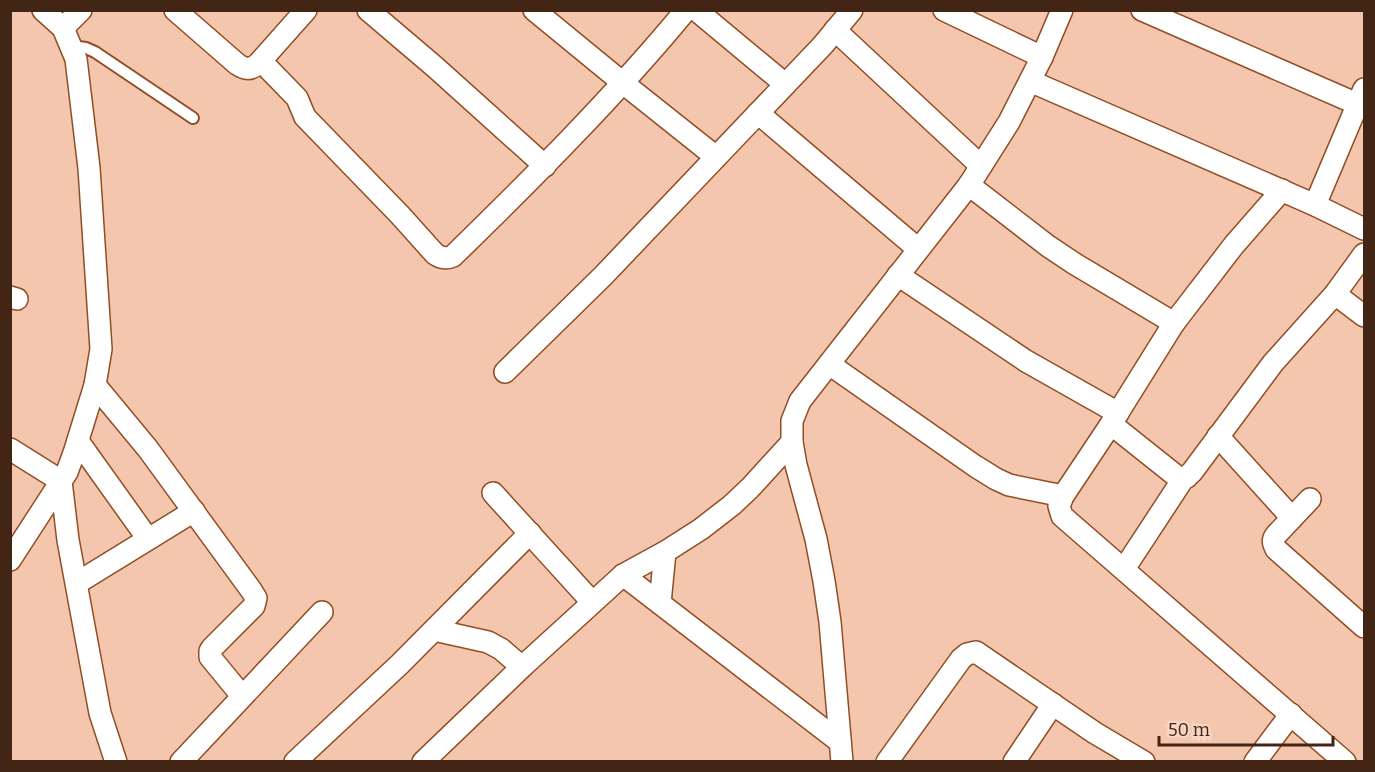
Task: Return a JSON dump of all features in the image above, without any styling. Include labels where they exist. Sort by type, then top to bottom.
[{"type":"street","points":[[13,550],[67,472],[95,385],[101,349],[89,168],[76,59],[67,37],[43,10]]},
{"type":"street","points":[[67,37],[81,10]]},
{"type":"street","points":[[175,10],[242,67],[251,69],[261,61],[306,10]]},
{"type":"street","points":[[368,10],[545,166]]},
{"type":"street","points":[[534,10],[716,156]]},
{"type":"street","points":[[261,61],[297,98],[305,117],[439,256],[446,258],[453,256],[545,166],[623,83],[686,10]]},
{"type":"street","points":[[696,10],[786,84]]},
{"type":"street","points":[[944,10],[1042,57]]},
{"type":"street","points":[[841,752],[830,622],[824,581],[816,539],[796,465],[792,442],[792,421],[800,401],[969,185],[1009,122],[1042,57],[1062,10]]},
{"type":"street","points":[[1142,10],[1362,100],[1315,205]]},
{"type":"street","points":[[505,372],[603,276],[786,84],[852,11]]},
{"type":"street","points":[[836,30],[981,166]]},
{"type":"street","points":[[1030,81],[1282,190],[1365,229]]},
{"type":"street","points":[[758,113],[918,249]]},
{"type":"street","points":[[969,185],[1057,252],[1174,323]]},
{"type":"street","points":[[1282,190],[1234,245],[1174,323],[1059,506],[1062,516],[1345,762]]},
{"type":"street","points":[[1124,569],[1183,479],[1191,472],[1273,363],[1335,294],[1365,254]]},
{"type":"street","points":[[898,275],[1114,418],[1175,474],[1179,477],[1187,477]]},
{"type":"street","points":[[1335,294],[1365,316]]},
{"type":"street","points":[[828,364],[996,479],[1009,485],[1064,496]]},
{"type":"street","points":[[95,385],[148,449],[256,598],[254,606],[212,648],[210,654],[210,657],[242,696]]},
{"type":"street","points":[[1218,436],[1292,518]]},
{"type":"street","points":[[78,441],[148,539]]},
{"type":"street","points":[[423,762],[623,575],[701,529],[732,505],[792,442]]},
{"type":"street","points":[[10,449],[61,481]]},
{"type":"street","points":[[61,481],[68,540],[100,713],[116,762]]},
{"type":"street","points":[[493,493],[592,602]]},
{"type":"street","points":[[1310,499],[1274,538],[1273,544],[1365,627]]},
{"type":"street","points":[[76,583],[194,511]]},
{"type":"street","points":[[296,762],[400,664],[530,534]]},
{"type":"street","points":[[660,603],[665,552]]},
{"type":"street","points":[[623,575],[841,752]]},
{"type":"street","points":[[181,762],[322,612]]},
{"type":"street","points":[[434,630],[488,642],[501,649],[522,667]]},
{"type":"street","points":[[887,762],[962,659],[972,652],[981,654],[1095,733],[1144,762]]},
{"type":"street","points":[[1014,762],[1053,704]]},
{"type":"street","points":[[1255,762],[1291,714]]},
{"type":"lane","points":[[67,37],[95,52],[193,118]]}]
